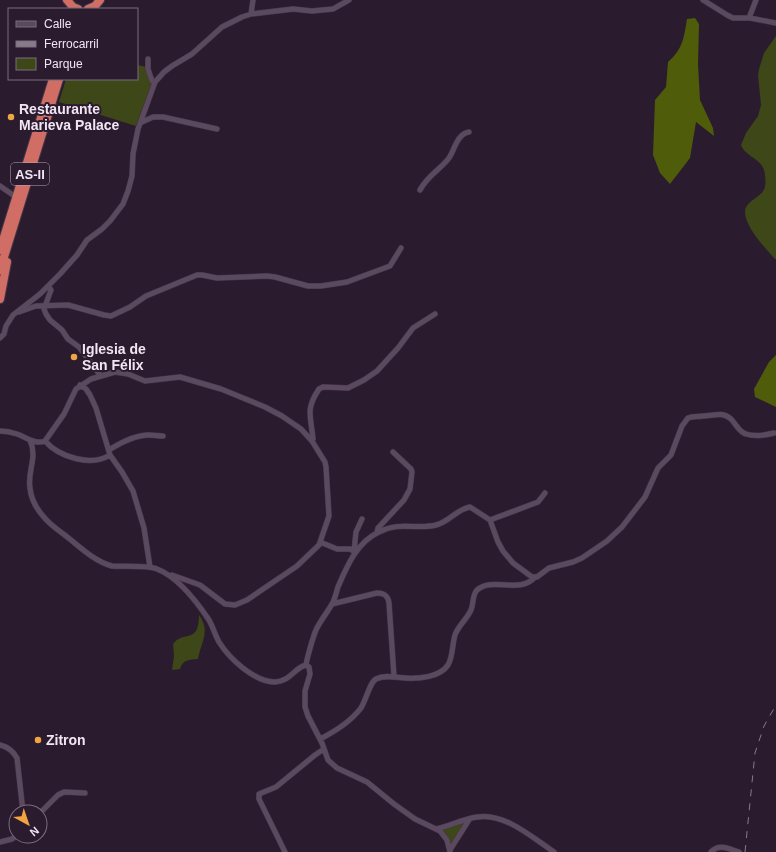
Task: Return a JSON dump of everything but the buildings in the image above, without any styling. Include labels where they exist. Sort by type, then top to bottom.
[{"type":"highway","points":[[91,8],[100,0]]},
{"type":"highway","name":"AS-II","points":[[0,270],[18,199],[53,80]]},
{"type":"highway","name":"AS-II","points":[[0,250],[59,80]]},
{"type":"highway","points":[[0,240],[18,199]]},
{"type":"highway","points":[[0,299],[18,199]]},
{"type":"street","points":[[251,14],[253,0]]},
{"type":"street","points":[[0,334],[12,315],[40,294],[48,286],[69,264],[86,240],[102,229],[123,204],[132,176],[135,140],[155,82],[172,66],[192,54],[228,23],[251,14],[293,8],[312,11],[333,9],[349,0]]},
{"type":"street","points":[[704,0],[733,18],[749,18],[776,23]]},
{"type":"street","points":[[749,18],[756,0]]},
{"type":"street","points":[[148,59],[148,69],[152,81],[155,82]]},
{"type":"street","points":[[142,122],[153,117],[163,117],[217,129]]},
{"type":"street","points":[[420,190],[428,178],[448,158],[459,138],[466,132],[469,132]]},
{"type":"street","points":[[0,186],[18,199]]},
{"type":"street","points":[[12,315],[36,306],[68,305],[104,316],[111,316],[130,307],[146,296],[197,275],[217,278],[268,276],[308,286],[335,285],[363,278],[390,266],[401,248]]},
{"type":"street","points":[[48,286],[51,290],[44,311],[50,320],[79,347],[100,376]]},
{"type":"street","points":[[312,441],[312,427],[309,411],[319,389],[323,387],[348,388],[364,380],[377,371],[398,348],[413,328],[435,314]]},
{"type":"street","points":[[0,338],[4,334],[6,326]]},
{"type":"street","points":[[0,431],[16,433],[38,442],[45,441],[64,414],[74,391],[80,385],[91,379],[116,372],[122,372],[145,381],[180,377],[211,386],[265,407],[301,429],[312,441],[325,462],[326,467],[329,516],[317,548],[297,566],[247,600],[235,605],[225,604],[200,585],[167,574]]},
{"type":"street","points":[[80,385],[86,389],[90,395],[96,408],[110,453],[133,491],[144,528],[150,567]]},
{"type":"street","points":[[320,739],[327,736],[355,714],[367,698],[370,684],[374,680],[394,676],[421,678],[434,675],[444,670],[450,662],[455,634],[471,610],[474,595],[477,590],[483,586],[524,585],[535,577],[540,576],[549,568],[573,562],[582,558],[622,527],[645,497],[658,468],[671,455],[680,432],[688,418],[716,414],[724,415],[730,418],[746,434],[764,435],[774,433]]},
{"type":"street","points":[[45,441],[52,448],[80,460],[100,460],[128,440],[150,435],[162,436]]},
{"type":"street","points":[[30,440],[33,447],[34,456],[30,488],[36,506],[44,517],[100,562],[112,566],[156,568],[167,574],[177,582],[202,610],[210,622],[218,640],[227,652],[247,671],[260,679],[269,682],[276,682],[288,678],[306,665],[316,630],[332,604],[355,551],[356,532],[362,519]]},
{"type":"street","points":[[377,532],[378,528],[404,500],[410,489],[412,472],[393,452]]},
{"type":"street","points":[[490,520],[538,502],[545,493]]},
{"type":"street","points":[[355,551],[377,532],[398,526],[436,525],[450,519],[461,510],[470,507],[490,520],[498,542],[505,554],[517,567],[535,577]]},
{"type":"street","points":[[320,542],[337,549],[355,551]]},
{"type":"street","points":[[332,604],[377,593],[383,593],[387,596],[390,610],[394,676]]},
{"type":"street","points":[[306,665],[310,669],[310,674],[305,691],[305,707],[328,760],[333,765],[367,782],[379,790],[394,804],[415,819],[436,829],[444,835],[450,851]]},
{"type":"street","points":[[0,745],[8,747],[17,758],[22,804]]},
{"type":"street","points":[[285,852],[259,798],[259,794],[276,787],[324,749]]},
{"type":"street","points":[[48,805],[64,792],[85,793]]},
{"type":"street","points":[[436,829],[476,817],[483,816],[499,819],[515,826],[554,852]]},
{"type":"street","points":[[450,851],[469,820]]},
{"type":"street","points":[[711,852],[716,848],[722,847],[739,852]]},
{"type":"green space","points":[[695,18],[699,24],[698,64],[700,100],[713,128],[714,136],[696,122],[690,158],[670,184],[660,173],[653,155],[655,100],[666,87],[668,62],[680,47],[684,37],[687,19]]},
{"type":"green space","points":[[776,36],[775,259],[752,231],[746,218],[746,208],[751,201],[764,190],[765,178],[764,170],[760,163],[746,152],[741,145],[746,133],[758,116],[761,105],[758,75],[759,69],[764,53]]},
{"type":"green space","points":[[138,65],[147,67],[152,83],[136,126],[59,102],[66,80],[138,80]]},
{"type":"green space","points":[[776,355],[776,407],[755,397],[754,389],[769,362]]},
{"type":"green space","points":[[199,615],[203,621],[205,632],[198,659],[187,661],[183,663],[180,669],[172,670],[174,656],[173,644],[181,638],[193,634],[198,624]]},
{"type":"green space","points":[[464,820],[467,823],[452,846],[445,839],[443,829]]},
{"type":"railway","points":[[745,852],[755,753],[764,726],[776,705]]},
{"type":"place","name":"Restaurante Marieva Palace","points":[[11,117]]},
{"type":"place","name":"Iglesia de San Félix","points":[[74,357]]},
{"type":"place","name":"Zitron","points":[[38,740]]}]
